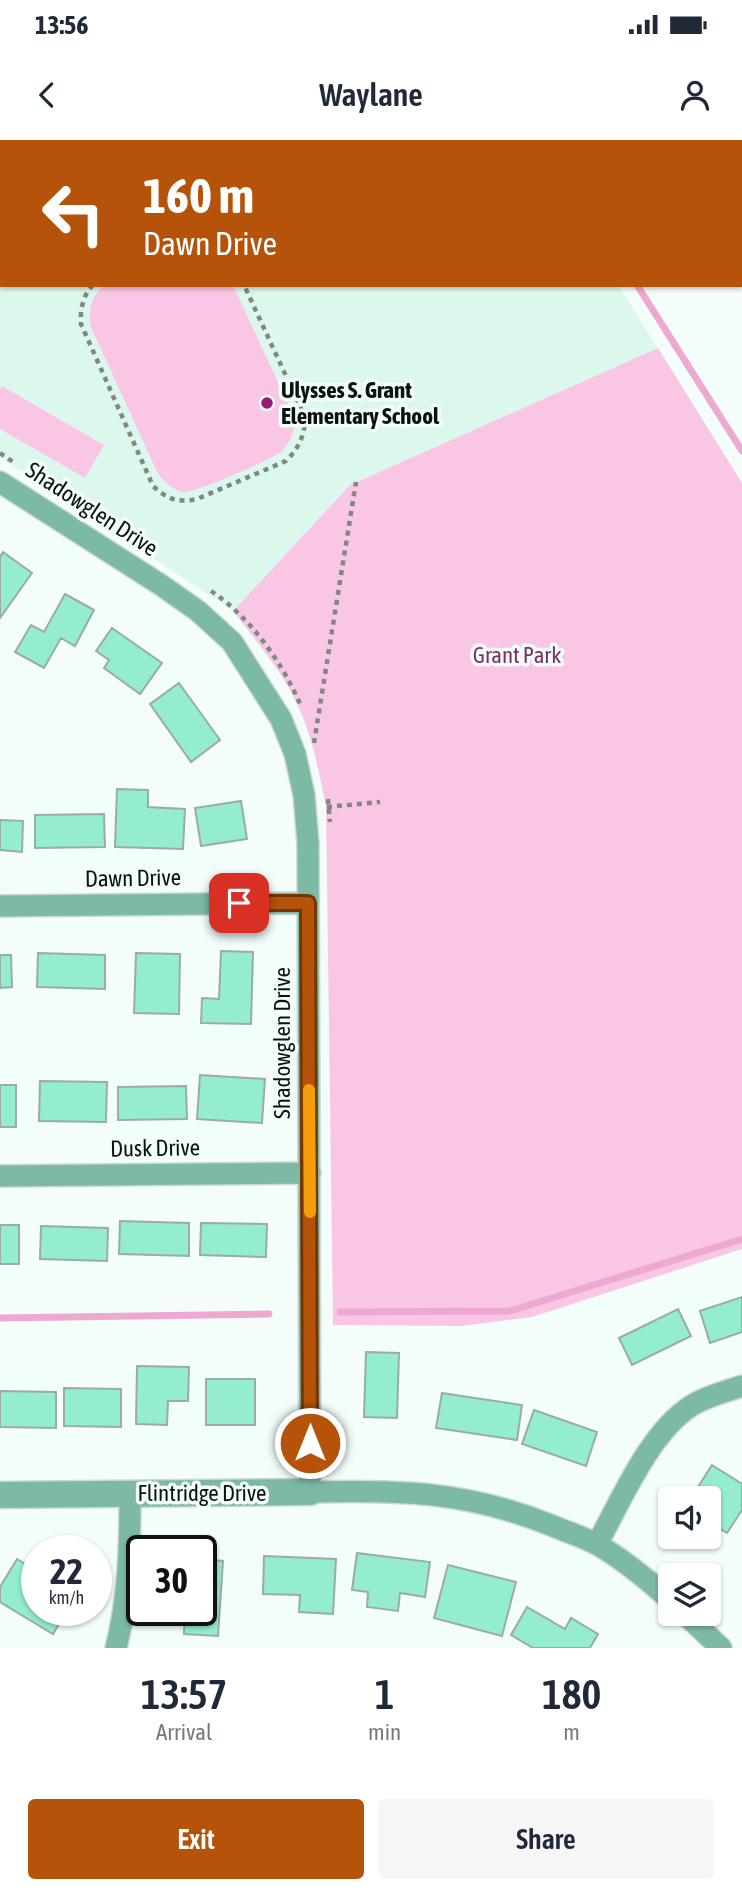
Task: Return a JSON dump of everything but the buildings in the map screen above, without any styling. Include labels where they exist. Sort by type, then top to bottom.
[{"type":"street","name":"Shadowglen Drive","points":[[0,482],[161,585],[198,611],[232,642],[281,719],[295,754],[304,795],[307,831],[310,1492]]},
{"type":"street","name":"Dawn Drive","points":[[0,906],[308,903]]},
{"type":"street","name":"Dusk Drive","points":[[0,1176],[310,1173]]},
{"type":"street","points":[[597,1544],[649,1452],[682,1412],[694,1404],[742,1386]]},
{"type":"street","points":[[116,1648],[128,1578],[130,1493]]},
{"type":"street","name":"Flintridge Drive","points":[[0,1494],[432,1493],[482,1502],[597,1544],[658,1590]]},
{"type":"street","points":[[698,1626],[721,1648]]},
{"type":"path","points":[[92,287],[80,312],[81,324],[153,486],[162,494],[181,502],[197,499],[286,461],[294,453],[305,432],[305,417],[245,287]]},
{"type":"path","points":[[313,748],[356,482]]},
{"type":"path","points":[[326,807],[380,802]]},
{"type":"shaded area","name":"Ulysses S. Grant Elementary School","points":[[0,287],[619,287],[658,348],[350,485],[233,611],[0,457]]},
{"type":"green space","points":[[103,287],[234,287],[296,421],[290,441],[282,451],[265,461],[192,491],[181,491],[166,483],[158,474],[90,325],[92,303]]},
{"type":"green space","name":"Grant Park","points":[[658,348],[742,483],[742,1249],[532,1317],[461,1326],[333,1325],[326,807],[312,743],[292,693],[233,611],[350,485]]},
{"type":"green space","points":[[2,386],[104,445],[85,478],[0,429]]},
{"type":"waterway","points":[[638,287],[742,451]]},
{"type":"waterway","points":[[340,1312],[510,1311],[742,1239]]},
{"type":"waterway","points":[[0,1318],[269,1314]]},
{"type":"slow traffic","points":[[309,1090],[310,1212]]},
{"type":"place","name":"Ulysses S. Grant Elementary School","points":[[267,403]]},
{"type":"route","points":[[239,903],[308,903],[310,1443]]}]
